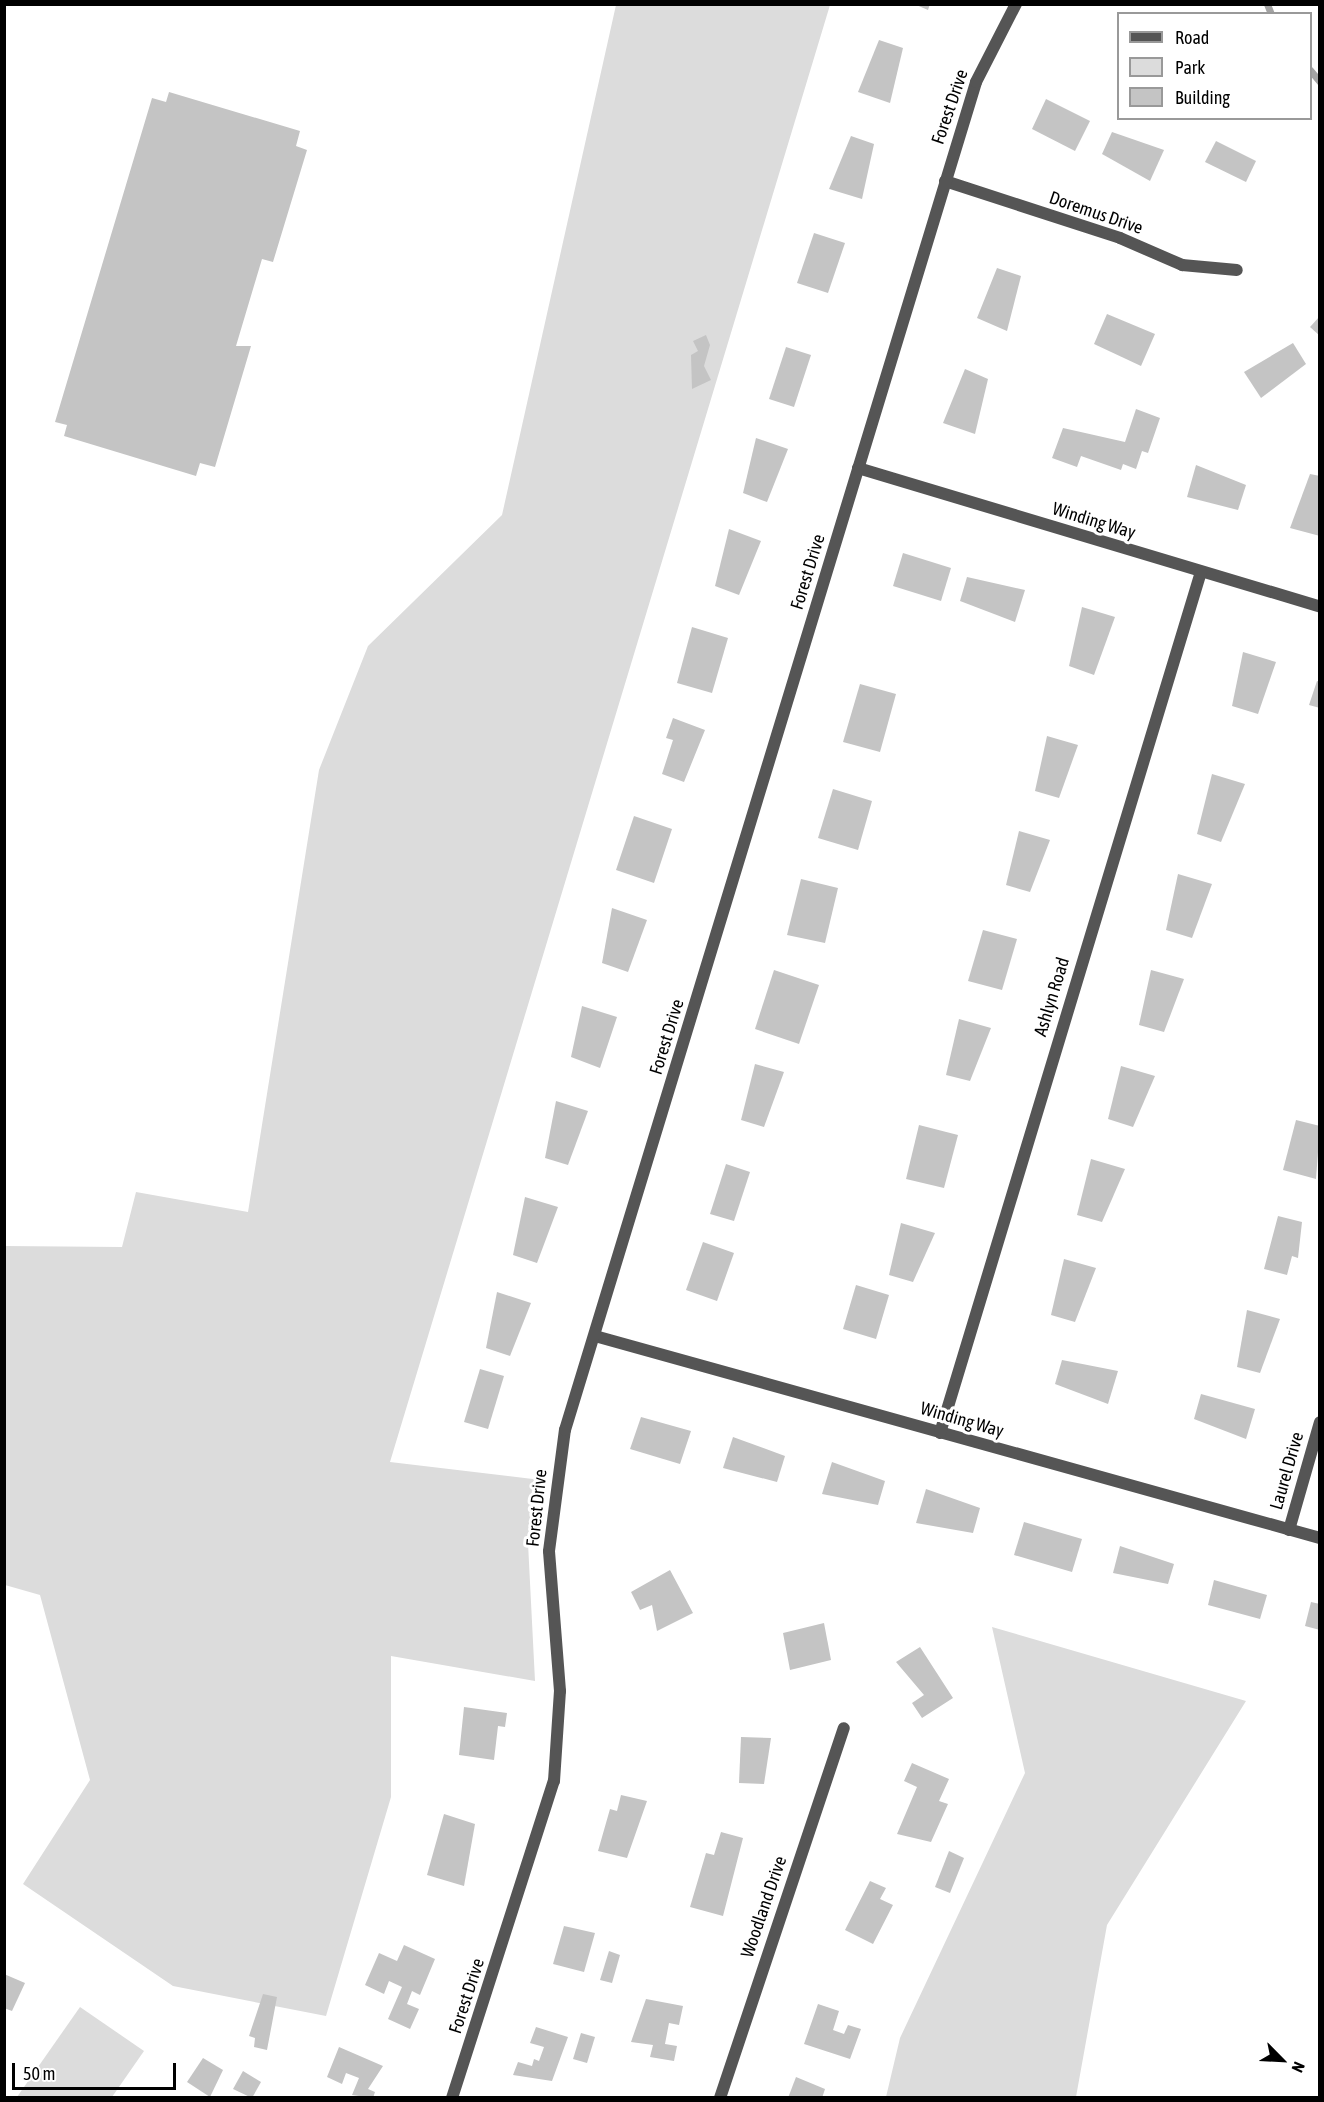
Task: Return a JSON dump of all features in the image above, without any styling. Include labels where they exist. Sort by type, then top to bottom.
[{"type":"street","name":"Forest Drive","points":[[452,2097],[554,1781],[560,1702],[550,1608],[555,1488],[565,1430],[976,82],[1016,4]]},
{"type":"street","name":"Doremus Drive","points":[[945,181],[1120,238],[1182,265],[1237,270]]},
{"type":"street","name":"Winding Way","points":[[858,468],[1320,607]]},
{"type":"street","name":"Ashlyn Road","points":[[940,1433],[1201,572]]},
{"type":"street","name":"Winding Way","points":[[595,1336],[1320,1538]]},
{"type":"street","name":"Laurel Drive","points":[[1289,1530],[1320,1422]]},
{"type":"street","name":"Woodland Drive","points":[[720,2097],[844,1728]]},
{"type":"green space","points":[[616,5],[830,5],[390,1462],[541,1480],[528,1543],[535,1681],[391,1656],[391,1797],[326,2016],[173,1986],[23,1884],[90,1780],[40,1595],[5,1585],[4,1246],[122,1247],[136,1192],[248,1212],[319,770],[368,646],[502,515]]},
{"type":"green space","points":[[992,1627],[1246,1701],[1107,1925],[1076,2097],[886,2097],[900,2038],[1025,1773]]},
{"type":"green space","points":[[80,2007],[144,2051],[112,2097],[17,2097]]},
{"type":"building","points":[[914,4],[930,4],[928,10]]},
{"type":"building","points":[[879,40],[903,48],[890,103],[858,92]]},
{"type":"building","points":[[169,92],[300,131],[296,146],[307,150],[273,262],[262,259],[236,346],[251,346],[215,467],[200,463],[196,476],[64,436],[67,425],[55,422],[152,98],[166,102]]},
{"type":"building","points":[[1046,99],[1090,121],[1075,151],[1032,129]]},
{"type":"building","points":[[1112,132],[1164,150],[1150,181],[1102,154]]},
{"type":"building","points":[[851,136],[874,144],[862,199],[829,189]]},
{"type":"building","points":[[1216,141],[1256,161],[1246,182],[1205,162]]},
{"type":"building","points":[[814,233],[845,243],[828,293],[797,283]]},
{"type":"building","points":[[997,268],[1021,276],[1007,331],[977,318]]},
{"type":"building","points":[[1107,314],[1155,334],[1141,366],[1094,344]]},
{"type":"building","points":[[1320,316],[1320,336],[1310,327]]},
{"type":"building","points":[[706,335],[710,345],[704,366],[711,380],[692,389],[691,355],[698,351],[693,341]]},
{"type":"building","points":[[1293,343],[1306,364],[1261,398],[1244,372]]},
{"type":"building","points":[[786,347],[811,355],[794,407],[769,399]]},
{"type":"building","points":[[965,369],[988,379],[975,434],[943,423]]},
{"type":"building","points":[[1136,409],[1160,418],[1148,453],[1142,451],[1136,469],[1123,464],[1121,470],[1081,456],[1077,467],[1052,458],[1063,428],[1125,442]]},
{"type":"building","points":[[756,438],[788,449],[767,502],[743,493]]},
{"type":"building","points":[[1196,465],[1246,485],[1238,510],[1187,497]]},
{"type":"building","points":[[1310,474],[1320,476],[1320,536],[1290,528]]},
{"type":"building","points":[[729,529],[761,541],[739,595],[715,586]]},
{"type":"building","points":[[903,553],[951,568],[941,601],[893,586]]},
{"type":"building","points":[[967,577],[1025,590],[1015,622],[960,601]]},
{"type":"building","points":[[1082,607],[1115,617],[1094,675],[1069,666]]},
{"type":"building","points":[[692,627],[728,638],[712,693],[677,683]]},
{"type":"building","points":[[1243,652],[1276,662],[1258,714],[1232,706]]},
{"type":"building","points":[[1317,681],[1320,682],[1320,708],[1309,705]]},
{"type":"building","points":[[860,684],[896,694],[880,752],[843,742]]},
{"type":"building","points":[[673,718],[705,730],[684,782],[662,774],[673,740],[666,738]]},
{"type":"building","points":[[1047,736],[1078,745],[1059,798],[1035,791]]},
{"type":"building","points":[[1212,774],[1245,784],[1221,842],[1197,834]]},
{"type":"building","points":[[833,789],[872,801],[858,850],[818,838]]},
{"type":"building","points":[[634,816],[672,829],[654,883],[616,870]]},
{"type":"building","points":[[1019,831],[1050,840],[1030,892],[1006,885]]},
{"type":"building","points":[[1178,874],[1212,884],[1192,938],[1166,930]]},
{"type":"building","points":[[801,879],[838,888],[825,943],[787,935]]},
{"type":"building","points":[[612,908],[647,920],[628,972],[602,963]]},
{"type":"building","points":[[983,930],[1017,939],[1002,990],[968,981]]},
{"type":"building","points":[[774,970],[819,985],[799,1044],[755,1029]]},
{"type":"building","points":[[1151,970],[1184,979],[1164,1032],[1139,1025]]},
{"type":"building","points":[[582,1006],[617,1017],[600,1068],[571,1057]]},
{"type":"building","points":[[959,1019],[991,1028],[970,1081],[946,1075]]},
{"type":"building","points":[[755,1064],[784,1072],[764,1127],[741,1120]]},
{"type":"building","points":[[1121,1066],[1155,1076],[1133,1127],[1108,1119]]},
{"type":"building","points":[[556,1101],[588,1111],[568,1165],[545,1158]]},
{"type":"building","points":[[1296,1120],[1320,1126],[1316,1179],[1283,1170]]},
{"type":"building","points":[[919,1125],[958,1135],[944,1188],[906,1179]]},
{"type":"building","points":[[1091,1159],[1125,1169],[1102,1222],[1077,1215]]},
{"type":"building","points":[[726,1164],[750,1172],[734,1221],[710,1214]]},
{"type":"building","points":[[525,1197],[558,1207],[537,1263],[513,1255]]},
{"type":"building","points":[[1278,1216],[1302,1222],[1298,1258],[1292,1256],[1287,1275],[1264,1269]]},
{"type":"building","points":[[901,1223],[935,1233],[913,1282],[889,1275]]},
{"type":"building","points":[[703,1242],[734,1253],[717,1301],[686,1290]]},
{"type":"building","points":[[1064,1259],[1096,1268],[1075,1322],[1051,1315]]},
{"type":"building","points":[[856,1285],[889,1295],[876,1339],[843,1329]]},
{"type":"building","points":[[497,1292],[531,1303],[510,1356],[486,1348]]},
{"type":"building","points":[[1247,1310],[1280,1319],[1260,1373],[1237,1367]]},
{"type":"building","points":[[1062,1360],[1118,1371],[1108,1404],[1055,1384]]},
{"type":"building","points":[[480,1369],[504,1376],[488,1429],[464,1422]]},
{"type":"building","points":[[1201,1394],[1255,1409],[1246,1439],[1194,1419]]},
{"type":"building","points":[[641,1417],[691,1431],[680,1464],[630,1449]]},
{"type":"building","points":[[733,1437],[785,1456],[777,1482],[723,1468]]},
{"type":"building","points":[[832,1462],[885,1481],[878,1505],[822,1494]]},
{"type":"building","points":[[926,1489],[980,1508],[973,1533],[916,1523]]},
{"type":"building","points":[[1024,1522],[1082,1539],[1072,1572],[1014,1555]]},
{"type":"building","points":[[1120,1546],[1174,1564],[1168,1584],[1113,1573]]},
{"type":"building","points":[[670,1570],[693,1613],[657,1631],[652,1605],[640,1610],[631,1592]]},
{"type":"building","points":[[1214,1580],[1267,1595],[1260,1619],[1208,1605]]},
{"type":"building","points":[[1311,1602],[1320,1604],[1320,1630],[1305,1626]]},
{"type":"building","points":[[824,1623],[831,1660],[790,1670],[783,1633]]},
{"type":"building","points":[[920,1647],[953,1698],[922,1718],[912,1703],[924,1695],[896,1662]]},
{"type":"building","points":[[464,1707],[507,1713],[505,1727],[498,1726],[494,1760],[459,1755]]},
{"type":"building","points":[[741,1737],[771,1738],[764,1784],[739,1783]]},
{"type":"building","points":[[912,1763],[949,1779],[939,1801],[948,1804],[931,1842],[897,1834],[917,1787],[904,1781]]},
{"type":"building","points":[[621,1795],[647,1801],[627,1858],[598,1851],[610,1809],[617,1811]]},
{"type":"building","points":[[444,1814],[475,1824],[464,1886],[427,1875]]},
{"type":"building","points":[[721,1832],[743,1838],[723,1916],[690,1907],[706,1853],[714,1855]]},
{"type":"building","points":[[949,1851],[964,1858],[950,1893],[935,1887]]},
{"type":"building","points":[[870,1881],[886,1888],[880,1899],[893,1905],[873,1944],[845,1930]]},
{"type":"building","points":[[564,1926],[595,1933],[584,1972],[553,1964]]},
{"type":"building","points":[[404,1945],[435,1959],[420,1995],[412,1991],[407,2004],[419,2009],[410,2029],[388,2019],[402,1987],[389,1981],[384,1994],[365,1985],[379,1953],[397,1961]]},
{"type":"building","points":[[609,1951],[620,1955],[612,1983],[600,1980]]},
{"type":"building","points":[[4,1974],[25,1983],[12,2011],[4,2008]]},
{"type":"building","points":[[263,1994],[277,1997],[267,2050],[254,2047],[255,2038],[249,2036]]},
{"type":"building","points":[[646,1999],[683,2006],[679,2025],[669,2023],[665,2044],[677,2046],[674,2061],[650,2057],[653,2045],[631,2042]]},
{"type":"building","points":[[818,2004],[839,2011],[833,2030],[844,2034],[848,2025],[861,2029],[850,2059],[804,2044]]},
{"type":"building","points":[[536,2027],[568,2037],[552,2081],[513,2075],[518,2062],[532,2066],[534,2059],[539,2061],[544,2047],[530,2043]]},
{"type":"building","points":[[581,2033],[595,2037],[587,2063],[573,2059]]},
{"type":"building","points":[[339,2047],[383,2066],[368,2089],[375,2092],[373,2098],[352,2095],[359,2078],[346,2073],[342,2084],[327,2077]]},
{"type":"building","points":[[203,2058],[223,2070],[210,2097],[187,2082]]},
{"type":"building","points":[[243,2071],[261,2082],[252,2098],[233,2089]]},
{"type":"building","points":[[796,2077],[825,2089],[822,2098],[788,2098]]},
{"type":"waterway","points":[[1267,4],[1270,12]]},
{"type":"waterway","points":[[1312,72],[1320,82]]}]
